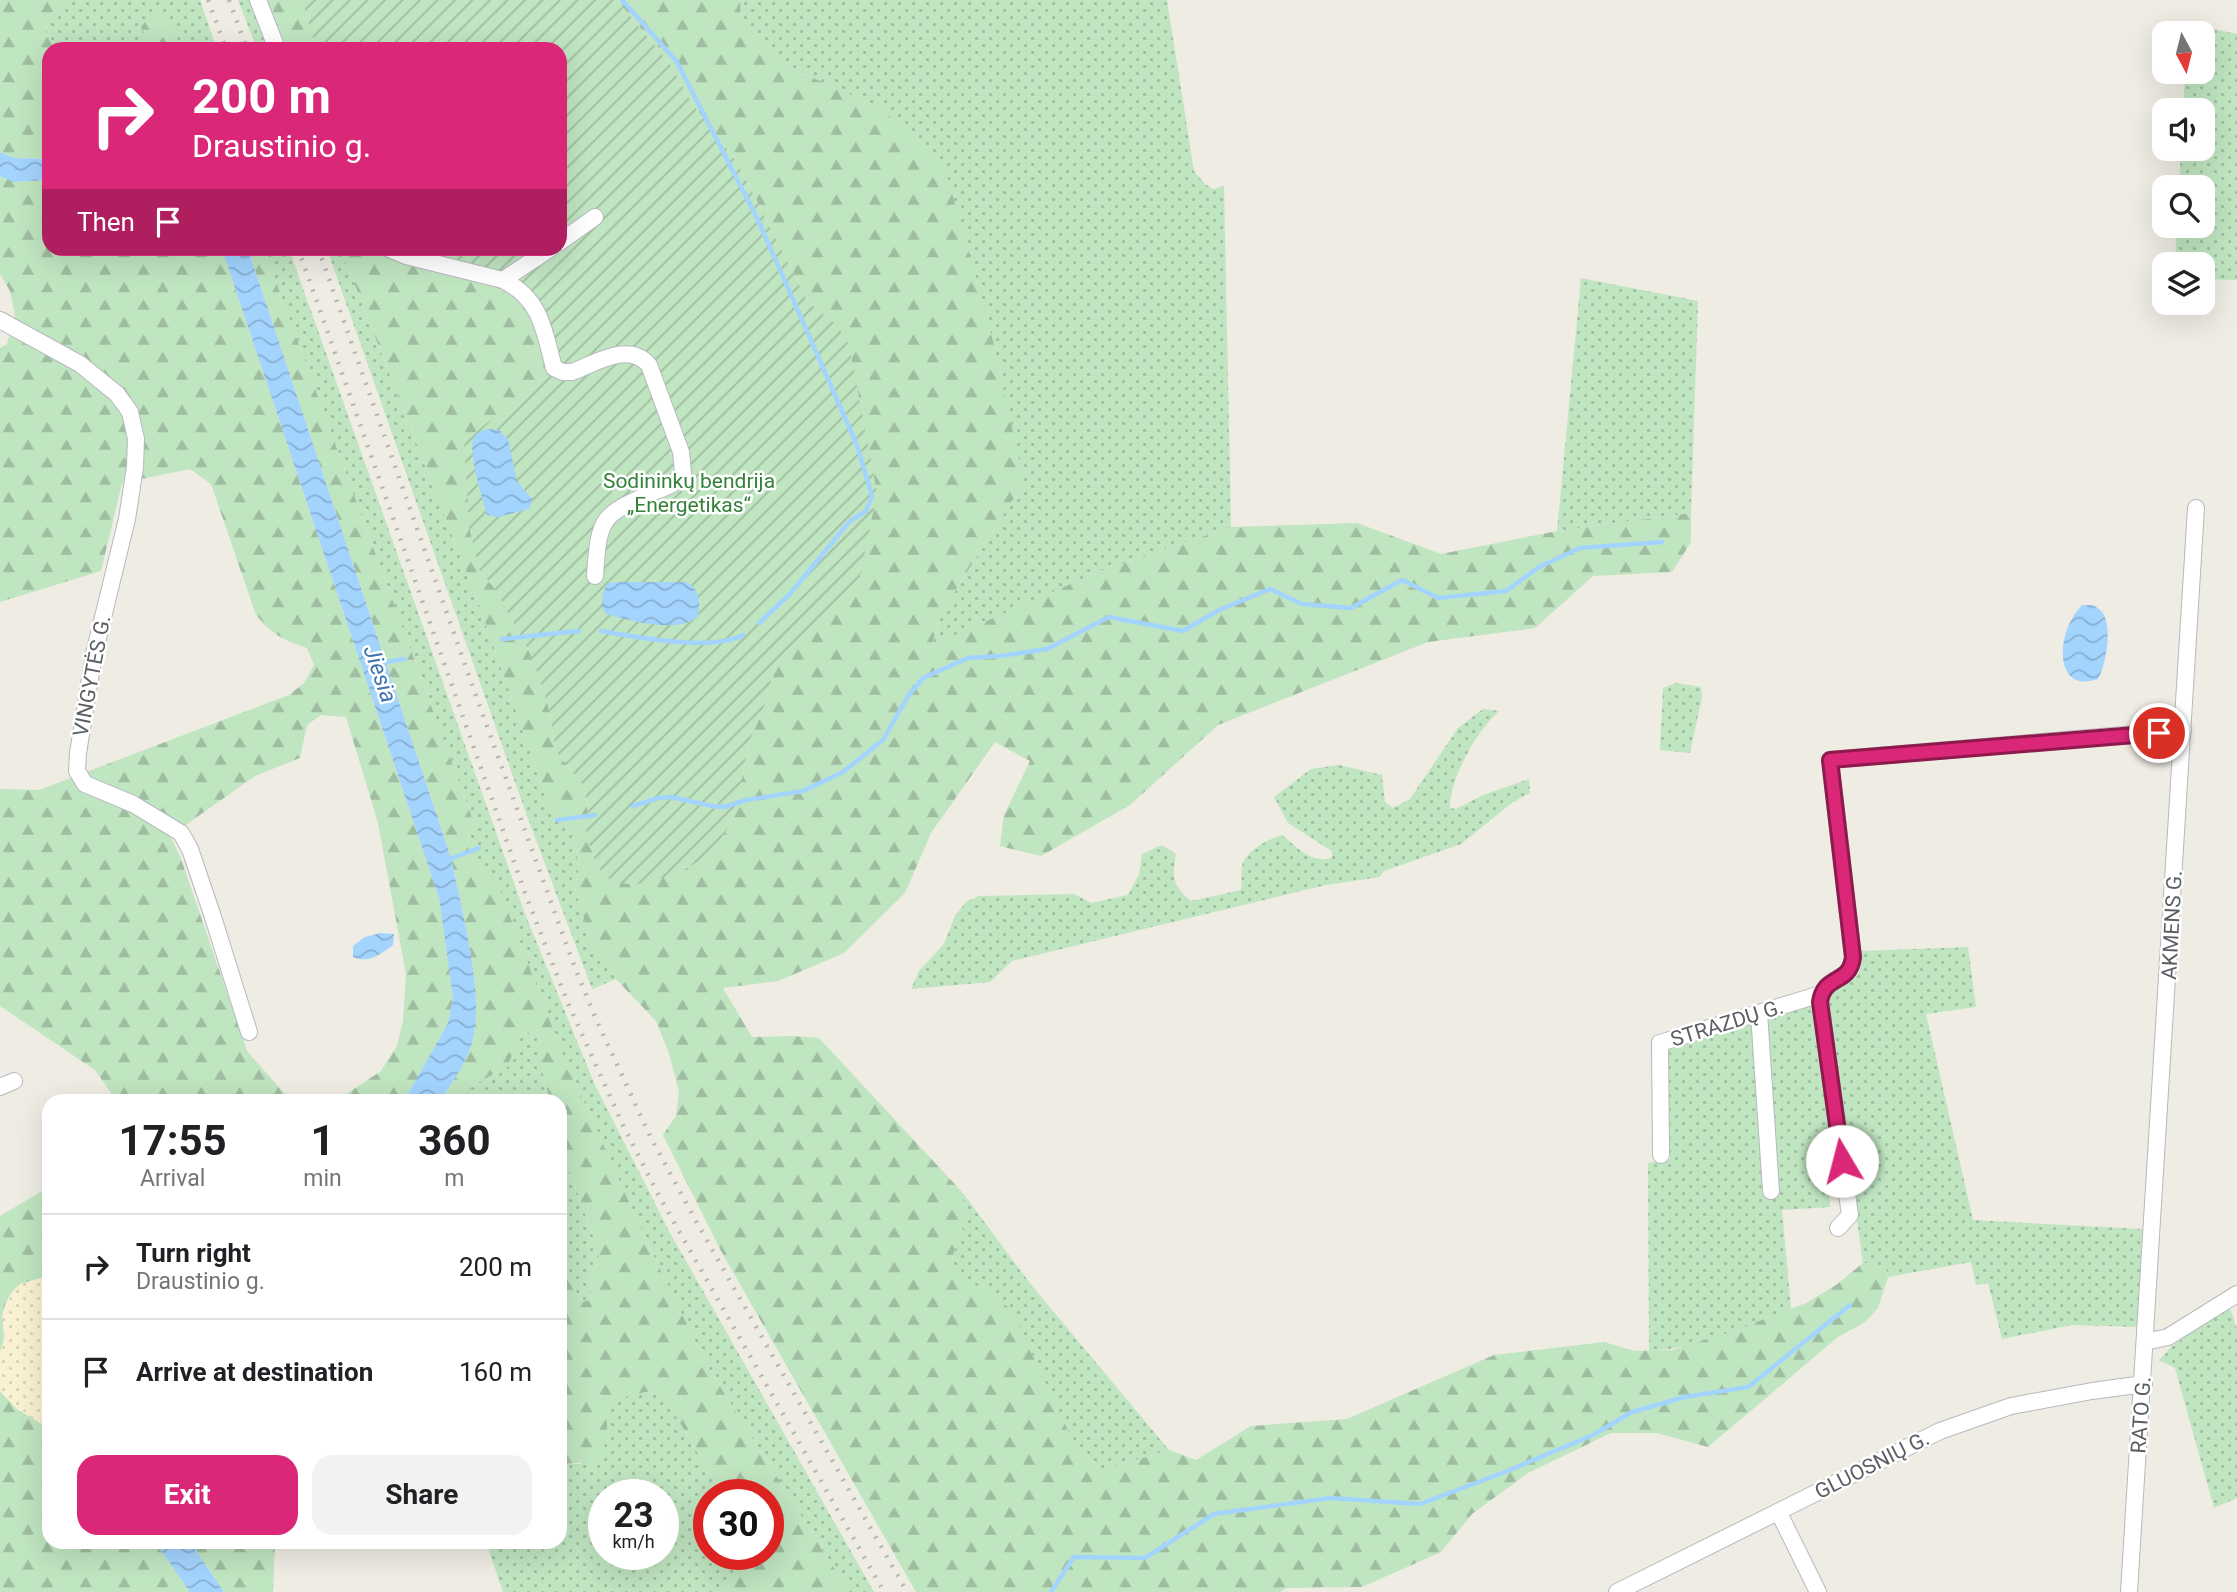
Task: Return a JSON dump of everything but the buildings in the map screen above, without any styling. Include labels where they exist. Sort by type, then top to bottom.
[{"type":"street","points":[[258,0],[274,42]]},
{"type":"street","points":[[567,237],[595,217]]},
{"type":"street","points":[[406,256],[503,280],[515,287],[537,310],[554,368],[572,372],[629,352],[643,358],[649,365],[681,452],[683,473],[668,486],[610,513],[598,535],[595,576]]},
{"type":"street","points":[[503,280],[539,256]]},
{"type":"street","name":"VINGYTĖS G.","points":[[0,320],[80,363],[117,394],[130,412],[136,439],[135,467],[127,519],[94,654],[78,753],[78,771],[85,784],[133,804],[181,833],[190,849],[214,916],[249,1032]]},
{"type":"street","name":"AKMENS G.","points":[[2145,1342],[2196,508]]},
{"type":"street","points":[[1838,1228],[1850,1214],[1820,1002],[1827,984],[1844,977],[1852,968],[1853,957],[1830,760],[2183,730]]},
{"type":"street","name":"STRAZDŲ G.","points":[[1661,1155],[1660,1043],[1821,994]]},
{"type":"street","points":[[1759,1013],[1771,1191]]},
{"type":"street","points":[[2145,1342],[2168,1337],[2236,1299]]},
{"type":"street","name":"RATO G.","points":[[2129,1592],[2145,1342]]},
{"type":"street","name":"GLUOSNIŲ G.","points":[[1617,1592],[1940,1431],[2011,1406],[2144,1384]]},
{"type":"street","points":[[1779,1513],[1818,1592]]},
{"type":"green space","points":[[0,0],[69,0],[48,16],[46,33],[53,42],[42,42],[42,159],[14,158],[0,152]]},
{"type":"green space","points":[[69,0],[200,0],[215,42],[179,42],[172,27],[155,42],[53,42],[46,33],[48,16]]},
{"type":"green space","points":[[238,0],[268,0],[285,42],[254,42]]},
{"type":"green space","points":[[268,0],[302,0],[314,42],[285,42]]},
{"type":"green space","name":"Sodininkų bendrija „Energetikas“","points":[[302,0],[617,0],[670,64],[691,102],[738,164],[808,302],[837,325],[849,345],[877,493],[858,586],[844,604],[785,652],[774,670],[766,701],[749,743],[733,820],[712,854],[674,875],[634,885],[611,881],[597,866],[586,834],[588,806],[582,784],[556,751],[548,705],[531,655],[495,589],[480,571],[469,527],[464,441],[545,377],[536,326],[524,307],[502,290],[408,256],[567,256],[567,42],[314,42]]},
{"type":"green space","points":[[617,0],[740,0],[741,26],[780,63],[882,109],[946,172],[988,319],[1024,482],[941,613],[932,645],[1098,572],[1231,527],[1357,523],[1441,554],[1557,531],[1691,513],[1691,542],[1672,572],[1593,576],[1535,628],[1428,642],[1218,725],[1130,805],[1041,856],[1000,846],[1004,815],[1030,761],[995,742],[931,833],[905,893],[844,953],[778,981],[723,988],[752,1037],[819,1038],[962,1192],[964,1224],[949,1267],[1011,1309],[1071,1437],[1100,1471],[1169,1450],[1196,1460],[1251,1426],[1347,1419],[1494,1355],[1604,1342],[1635,1351],[1672,1350],[1731,1332],[1806,1303],[1836,1285],[1863,1263],[1877,1264],[1886,1269],[1888,1277],[1878,1308],[1865,1322],[1838,1337],[1708,1447],[1657,1433],[1611,1433],[1528,1473],[1472,1514],[1441,1552],[1362,1587],[1286,1588],[1280,1592],[916,1592],[721,1251],[663,1135],[676,1116],[679,1092],[669,1053],[656,1021],[593,950],[575,888],[579,865],[572,829],[551,812],[480,607],[344,256],[408,256],[502,290],[520,300],[528,309],[539,337],[545,377],[464,441],[480,571],[495,589],[531,655],[548,705],[556,751],[582,784],[588,806],[586,834],[597,865],[611,881],[674,875],[712,854],[733,820],[749,743],[766,701],[774,670],[785,652],[844,604],[837,325],[808,302],[738,164],[691,102],[670,64]]},
{"type":"green space","points":[[740,0],[1167,0],[1194,171],[1213,189],[1224,186],[1231,527],[1098,572],[932,646],[941,613],[1024,482],[882,109],[780,63],[741,26]]},
{"type":"green space","points":[[161,16],[172,27],[179,42],[148,42],[141,27],[149,17]]},
{"type":"green space","points":[[2216,29],[2237,34],[2237,280],[2215,279],[2215,252],[2176,252],[2176,238],[2215,238],[2215,175],[2180,175],[2180,161],[2215,161],[2215,98],[2184,98],[2184,84],[2216,84]]},
{"type":"green space","points":[[0,176],[13,182],[42,180],[42,256],[224,256],[439,898],[453,997],[448,1023],[408,1094],[346,1094],[381,1071],[397,1046],[403,1021],[406,974],[378,823],[346,717],[321,715],[307,725],[300,758],[255,776],[170,836],[180,856],[247,1051],[286,1094],[111,1094],[95,1070],[0,1006],[0,789],[39,790],[289,695],[304,683],[314,665],[307,648],[279,636],[256,615],[211,484],[190,469],[122,483],[101,571],[0,602],[0,348],[7,344],[15,315],[10,291],[0,274]]},
{"type":"green space","points":[[250,256],[267,256],[474,823],[467,841],[470,859],[499,888],[563,1055],[647,1242],[706,1364],[778,1479],[713,1479],[661,1391],[632,1395],[607,1407],[607,1440],[597,1462],[567,1464],[567,1278],[583,1302],[592,1299],[589,1275],[598,1264],[598,1249],[567,1164],[567,1094],[548,1094],[538,1032],[522,1033],[507,1067],[472,1086],[467,1094],[444,1094],[470,1049],[475,1029],[475,981],[451,858]]},
{"type":"green space","points":[[267,256],[291,256],[525,914],[595,1085],[669,1231],[874,1592],[849,1592],[784,1488],[784,1479],[778,1479],[706,1364],[647,1242],[563,1055],[499,888],[470,859],[467,841],[474,823]]},
{"type":"green space","points":[[329,256],[344,256],[480,607],[551,812],[572,829],[579,865],[575,888],[593,950],[607,963],[616,979],[592,989],[527,816]]},
{"type":"green space","points":[[1581,278],[1698,301],[1691,513],[1557,531]]},
{"type":"green space","points":[[1676,683],[1701,687],[1702,697],[1690,753],[1660,750],[1663,688]]},
{"type":"green space","points":[[1483,709],[1499,711],[1482,730],[1466,755],[1454,783],[1450,808],[1456,809],[1481,796],[1529,779],[1530,793],[1513,802],[1461,844],[1384,871],[1380,877],[1326,885],[1012,961],[990,982],[911,989],[919,971],[944,944],[955,916],[966,902],[978,896],[1074,894],[1091,903],[1128,895],[1139,874],[1142,854],[1162,845],[1176,854],[1175,880],[1191,901],[1241,890],[1242,866],[1248,855],[1264,843],[1282,835],[1311,857],[1332,858],[1332,851],[1288,823],[1274,797],[1311,769],[1339,765],[1382,775],[1385,802],[1393,808],[1410,799],[1458,728]]},
{"type":"green space","points":[[1968,947],[1976,1007],[1926,1014],[1973,1220],[2142,1229],[2140,1327],[2072,1325],[2002,1339],[1988,1283],[1976,1285],[1971,1262],[1888,1277],[1886,1269],[1877,1264],[1863,1263],[1826,1000],[1831,993],[1855,978],[1861,963],[1861,951]]},
{"type":"green space","points":[[1815,1001],[1843,1192],[1829,1192],[1830,1207],[1782,1210],[1791,1309],[1704,1342],[1649,1351],[1648,1163],[1670,1159],[1668,1047]]},
{"type":"green space","points":[[538,1032],[548,1094],[467,1094],[472,1086],[507,1067],[522,1033]]},
{"type":"green space","points":[[567,1164],[598,1249],[598,1264],[589,1275],[592,1299],[583,1302],[568,1279]]},
{"type":"green space","points":[[42,1191],[42,1278],[21,1285],[9,1295],[4,1312],[4,1342],[0,1352],[0,1216]]},
{"type":"green space","points":[[962,1192],[1032,1286],[1169,1450],[1100,1471],[1071,1437],[949,1267],[964,1224]]},
{"type":"green space","points":[[2228,1307],[2237,1329],[2237,1498],[2214,1508],[2175,1368],[2159,1360],[2171,1347]]},
{"type":"green space","points":[[0,1391],[17,1409],[42,1424],[42,1549],[160,1549],[190,1592],[0,1592]]},
{"type":"green space","points":[[661,1391],[713,1479],[693,1479],[693,1570],[735,1570],[731,1583],[719,1592],[503,1592],[488,1549],[567,1549],[567,1464],[581,1464],[607,1440],[607,1407],[625,1395]]},
{"type":"green space","points":[[784,1488],[849,1592],[719,1592],[731,1583],[735,1570],[784,1570]]},
{"type":"green space","points":[[195,1549],[275,1549],[273,1592],[224,1592]]},
{"type":"sand","points":[[42,1278],[42,1424],[17,1409],[0,1391],[0,1352],[5,1336],[2,1317],[5,1307],[20,1284]]},
{"type":"water","points":[[0,152],[14,158],[42,159],[42,180],[13,182],[0,176]]},
{"type":"water","name":"Jiesia","points":[[224,256],[250,256],[451,858],[475,981],[475,1029],[470,1049],[444,1094],[408,1094],[448,1023],[453,997],[439,898]]},
{"type":"water","points":[[489,429],[499,430],[508,439],[517,481],[533,500],[529,509],[498,517],[487,515],[476,476],[472,444],[477,434]]},
{"type":"water","points":[[686,582],[694,588],[698,596],[698,616],[689,622],[666,625],[606,614],[602,603],[604,591],[608,583]]},
{"type":"water","points":[[2082,605],[2093,605],[2101,611],[2108,636],[2104,665],[2098,679],[2084,681],[2075,679],[2068,672],[2063,652],[2067,629]]},
{"type":"water","points":[[380,933],[394,934],[393,945],[370,959],[353,957],[353,946],[365,937]]},
{"type":"water","points":[[160,1549],[195,1549],[224,1592],[190,1592]]},
{"type":"waterway","points":[[622,0],[677,62],[758,220],[857,445],[872,496],[866,511],[849,522],[790,594],[759,623]]},
{"type":"waterway","points":[[633,806],[671,797],[725,807],[746,800],[803,791],[843,772],[883,740],[908,696],[923,678],[968,658],[1047,649],[1109,617],[1183,631],[1219,610],[1270,589],[1302,604],[1351,608],[1402,580],[1438,598],[1506,591],[1539,567],[1580,548],[1662,542]]},
{"type":"waterway","points":[[502,639],[579,631]]},
{"type":"waterway","points":[[601,631],[693,643],[729,640],[743,635]]},
{"type":"waterway","name":"Jiesia","points":[[380,663],[404,659]]},
{"type":"waterway","points":[[557,820],[595,815]]},
{"type":"waterway","points":[[447,860],[479,848]]},
{"type":"waterway","points":[[1051,1592],[1074,1557],[1145,1558],[1214,1514],[1330,1498],[1420,1504],[1593,1435],[1632,1412],[1685,1397],[1748,1387],[1850,1305]]},
{"type":"railway","points":[[208,0],[223,42]]},
{"type":"railway","points":[[229,0],[244,42]]},
{"type":"railway","points":[[301,256],[525,893],[567,1001],[623,1125],[658,1194],[884,1592]]},
{"type":"railway","points":[[321,256],[480,707],[596,1019],[650,1136],[697,1223],[907,1592]]},
{"type":"route","points":[[1842,1161],[1820,1002],[1827,984],[1844,977],[1852,968],[1853,957],[1830,760],[2159,733]]}]
